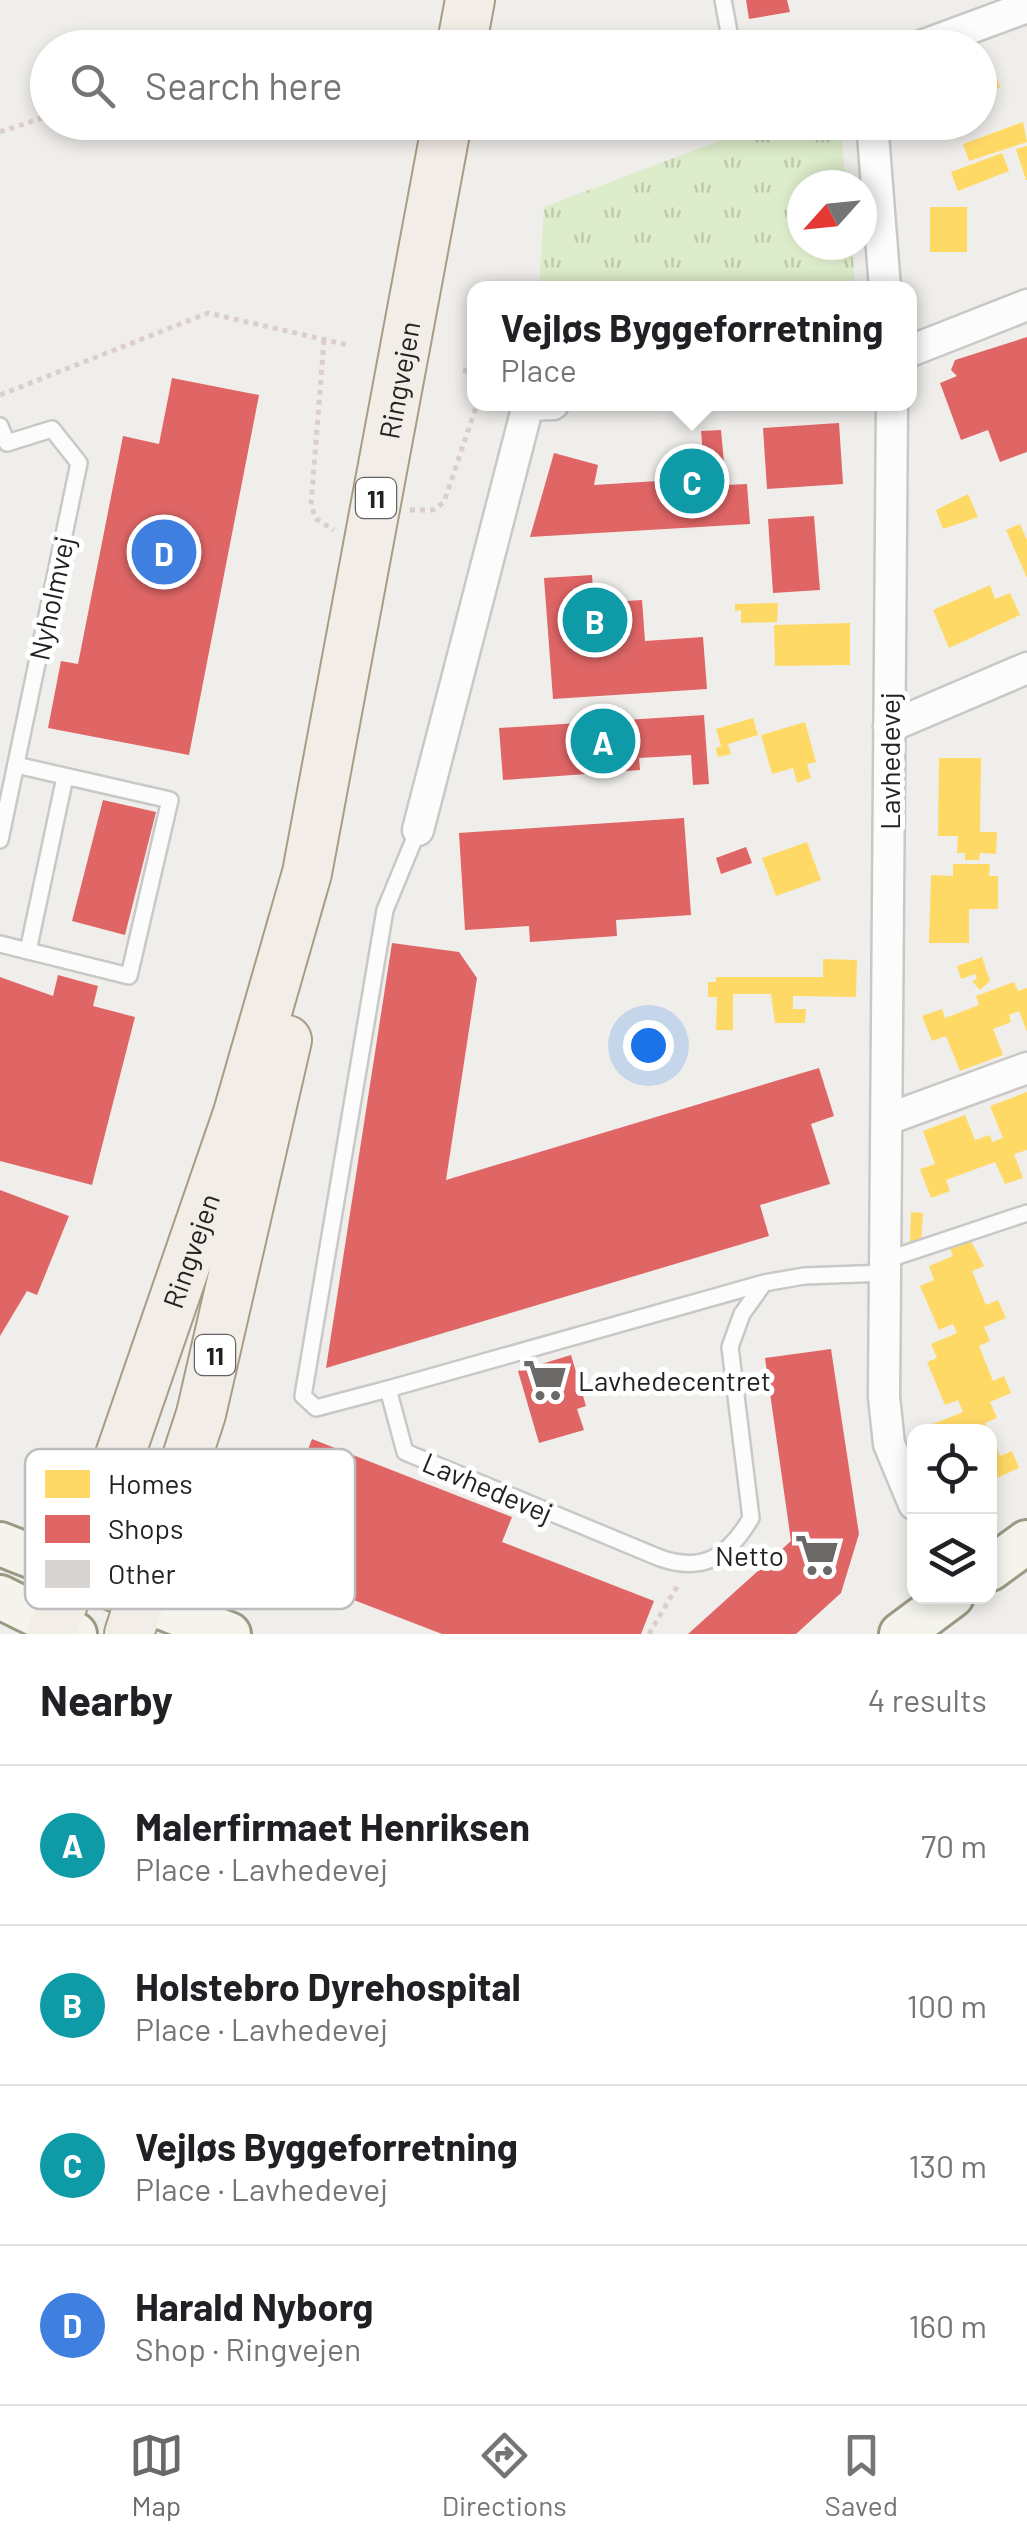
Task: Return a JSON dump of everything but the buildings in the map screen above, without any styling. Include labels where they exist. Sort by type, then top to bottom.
[{"type":"main road","points":[[464,30],[470,0]]},
{"type":"main road","name":"Ringvejen","points":[[122,1449],[238,1113],[306,873],[444,140]]},
{"type":"main road","name":"Ringvejen","points":[[190,1449],[274,1105],[299,980],[306,873]]},
{"type":"street","points":[[964,30],[1027,6]]},
{"type":"street","points":[[873,140],[884,281]]},
{"type":"street","points":[[917,348],[1027,306]]},
{"type":"street","points":[[418,830],[526,411]]},
{"type":"street","name":"Lavhedevej","points":[[892,411],[884,1397],[889,1444],[907,1487]]},
{"type":"street","points":[[889,727],[1027,668]]},
{"type":"street","points":[[888,1119],[1027,1068]]},
{"type":"street","points":[[0,1544],[25,1553]]},
{"type":"street","points":[[997,1564],[1026,1545]]},
{"type":"street","points":[[0,1597],[60,1631]]},
{"type":"street","points":[[902,1634],[941,1604]]},
{"type":"street","points":[[136,1617],[229,1634]]},
{"type":"lane","points":[[723,0],[729,30]]},
{"type":"lane","name":"Nyholmvej","points":[[0,426],[3,444],[52,429],[79,463],[10,772],[0,840]]},
{"type":"lane","points":[[0,944],[129,976],[170,800],[65,776],[10,772]]},
{"type":"lane","points":[[28,951],[65,776]]},
{"type":"lane","points":[[418,830],[385,910],[303,1396],[316,1408],[764,1283],[886,1266],[1027,1212]]},
{"type":"lane","points":[[688,1568],[711,1560],[742,1532],[751,1518],[730,1347],[742,1314],[764,1283]]},
{"type":"lane","name":"Lavhedevej","points":[[388,1389],[405,1452],[688,1568]]},
{"type":"path","points":[[0,132],[30,122]]},
{"type":"path","points":[[0,395],[208,312],[348,345]]},
{"type":"path","points":[[324,340],[311,506],[316,519],[338,532]]},
{"type":"path","points":[[463,370],[467,371]]},
{"type":"path","points":[[407,510],[434,510],[444,502],[475,411]]},
{"type":"path","points":[[649,1634],[688,1568]]},
{"type":"green space","points":[[721,140],[842,140],[845,170],[787,170],[787,260],[853,260],[855,281],[539,281],[544,207]]},
{"type":"place","name":"Vejløs Byggeforretning","points":[[692,481]]},
{"type":"place","name":"Harald Nyborg","points":[[164,552]]},
{"type":"place","name":"Holstebro Dyrehospital","points":[[595,620]]},
{"type":"place","name":"Malerfirmaet Henriksen","points":[[603,741]]},
{"type":"place","name":"Lavhedecentret","points":[[545,1380]]},
{"type":"place","name":"Netto","points":[[817,1555]]}]
